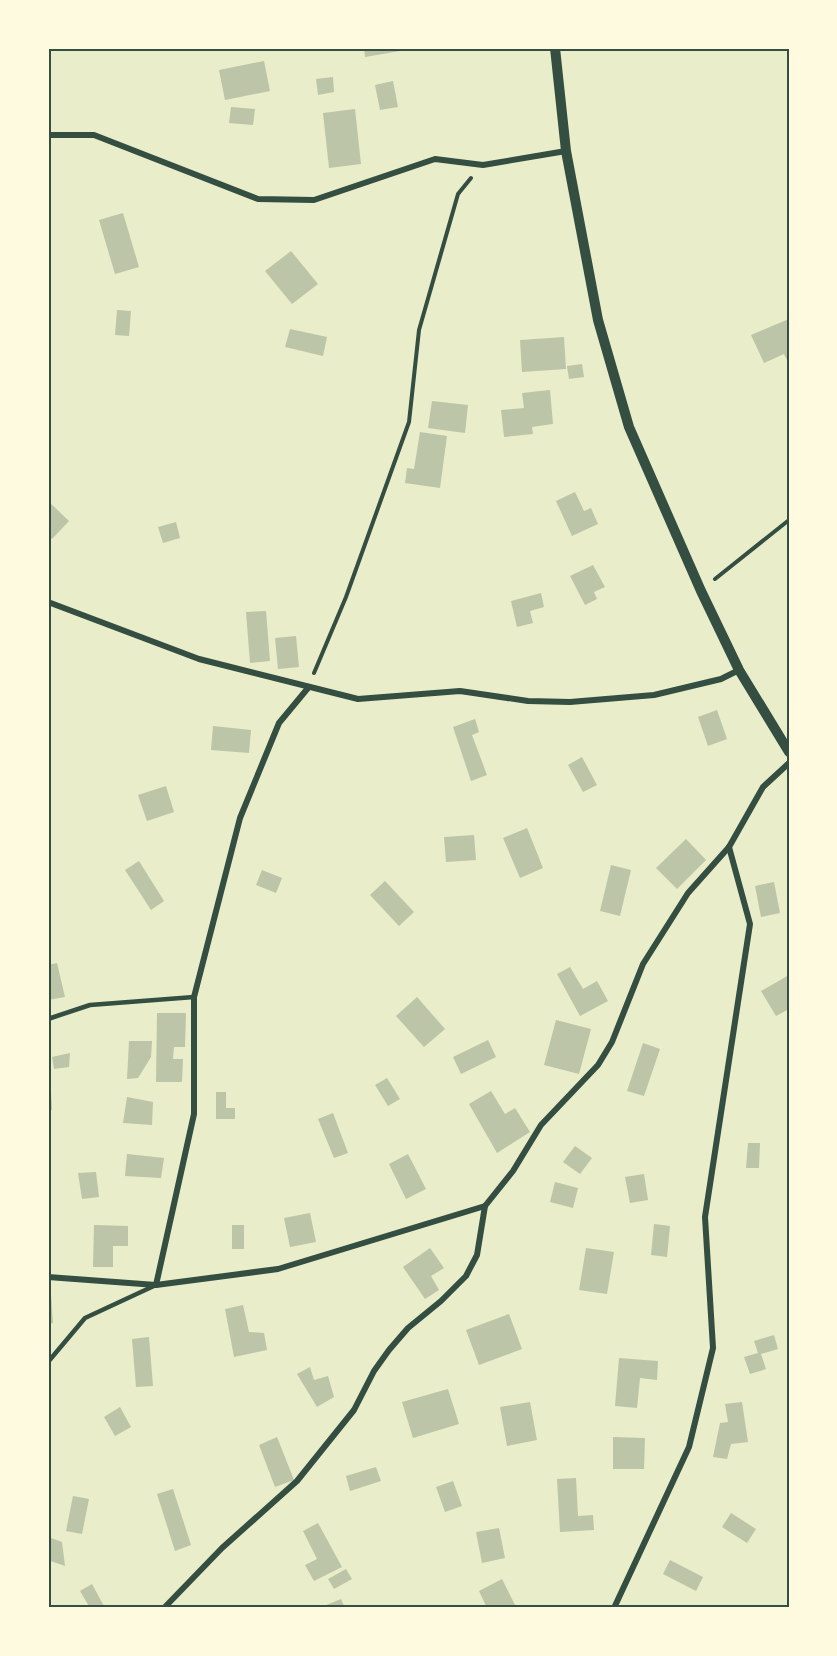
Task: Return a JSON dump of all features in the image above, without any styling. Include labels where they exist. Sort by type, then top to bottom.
[{"type":"street","points":[[555,48],[566,151],[598,320],[630,427],[701,591],[739,670],[789,752]]},
{"type":"street","points":[[48,135],[94,135],[258,199],[314,200],[435,159],[483,165],[566,151]]},
{"type":"street","points":[[48,602],[199,659],[358,699],[460,691],[528,701],[570,702],[654,695],[721,679],[739,670]]},
{"type":"street","points":[[156,1286],[194,1114],[194,997],[240,818],[279,723],[308,688]]},
{"type":"street","points":[[164,1608],[222,1548],[297,1481],[354,1410],[374,1371],[389,1350],[408,1328],[441,1301],[466,1276],[477,1255],[485,1206],[513,1172],[541,1125],[598,1065],[612,1042],[643,964],[688,893],[729,847],[763,786],[789,764]]},
{"type":"street","points":[[614,1608],[689,1447],[713,1348],[705,1217],[750,924],[729,847]]},
{"type":"street","points":[[48,1276],[156,1286],[278,1269],[485,1206]]},
{"type":"lane","points":[[48,1019],[90,1005],[194,997]]},
{"type":"lane","points":[[48,1362],[85,1318],[156,1286]]},
{"type":"path","points":[[308,688],[346,597],[409,422],[419,330],[458,194],[483,165]]},
{"type":"path","points":[[701,591],[789,520]]},
{"type":"building","points":[[364,48],[406,48],[406,50],[365,57]]},
{"type":"building","points":[[264,61],[270,91],[225,100],[219,70]]},
{"type":"building","points":[[333,77],[334,92],[318,95],[316,79]]},
{"type":"building","points":[[393,81],[398,107],[380,110],[375,85]]},
{"type":"building","points":[[231,107],[255,109],[253,125],[229,123]]},
{"type":"building","points":[[355,109],[361,164],[329,168],[323,113]]},
{"type":"building","points":[[123,213],[139,267],[115,274],[99,220]]},
{"type":"building","points":[[291,251],[318,284],[292,304],[265,271]]},
{"type":"building","points":[[117,310],[131,311],[129,336],[115,335]]},
{"type":"building","points":[[789,319],[789,364],[784,354],[764,363],[751,335]]},
{"type":"building","points":[[290,329],[327,337],[323,356],[285,347]]},
{"type":"building","points":[[564,337],[566,369],[522,372],[520,340]]},
{"type":"building","points":[[582,364],[584,377],[569,379],[567,366]]},
{"type":"building","points":[[550,390],[553,424],[532,427],[533,434],[504,437],[501,410],[524,408],[522,393]]},
{"type":"building","points":[[432,401],[468,405],[465,433],[428,428]]},
{"type":"building","points":[[420,432],[447,436],[440,488],[405,483],[407,468],[414,469]]},
{"type":"building","points":[[575,492],[584,511],[591,508],[598,524],[572,536],[556,501]]},
{"type":"building","points":[[48,501],[69,521],[52,539],[48,536]]},
{"type":"building","points":[[176,522],[180,538],[163,543],[158,527]]},
{"type":"building","points":[[593,565],[605,587],[594,592],[597,599],[585,605],[570,576]]},
{"type":"building","points":[[541,593],[544,607],[530,611],[533,623],[517,627],[511,601]]},
{"type":"building","points":[[266,611],[270,661],[250,663],[246,612]]},
{"type":"building","points":[[296,636],[299,667],[278,669],[275,638]]},
{"type":"building","points":[[717,710],[727,739],[708,746],[698,717]]},
{"type":"building","points":[[475,719],[479,732],[472,735],[487,775],[471,781],[453,727]]},
{"type":"building","points":[[213,726],[251,730],[249,753],[211,750]]},
{"type":"building","points":[[582,757],[597,785],[583,792],[568,765]]},
{"type":"building","points":[[166,786],[174,812],[147,821],[138,795]]},
{"type":"building","points":[[527,828],[543,868],[520,878],[503,838]]},
{"type":"building","points":[[474,835],[476,860],[446,862],[444,837]]},
{"type":"building","points":[[686,839],[706,860],[677,889],[656,868]]},
{"type":"building","points":[[139,861],[164,901],[151,910],[125,870]]},
{"type":"building","points":[[611,865],[631,870],[620,916],[600,911]]},
{"type":"building","points":[[262,870],[282,878],[276,893],[256,885]]},
{"type":"building","points":[[385,881],[414,912],[399,926],[370,895]]},
{"type":"building","points":[[774,882],[780,913],[761,917],[755,886]]},
{"type":"building","points":[[57,963],[65,997],[48,1000],[48,965]]},
{"type":"building","points":[[570,967],[583,989],[597,981],[608,1001],[580,1016],[557,974]]},
{"type":"building","points":[[789,975],[789,1009],[776,1016],[761,991]]},
{"type":"building","points":[[417,997],[445,1029],[424,1047],[396,1016]]},
{"type":"building","points":[[157,1013],[186,1013],[185,1047],[174,1047],[173,1059],[183,1059],[182,1082],[156,1082]]},
{"type":"building","points":[[556,1020],[591,1029],[579,1074],[544,1065]]},
{"type":"building","points":[[488,1040],[496,1057],[461,1074],[453,1057]]},
{"type":"building","points":[[129,1041],[152,1041],[151,1057],[138,1078],[127,1079]]},
{"type":"building","points":[[643,1043],[660,1049],[644,1096],[627,1091]]},
{"type":"building","points":[[70,1053],[69,1067],[54,1069],[52,1057]]},
{"type":"building","points":[[48,1074],[50,1074],[52,1110],[48,1111]]},
{"type":"building","points":[[387,1078],[400,1099],[388,1106],[375,1085]]},
{"type":"building","points":[[491,1091],[505,1114],[515,1108],[530,1132],[497,1153],[469,1104]]},
{"type":"building","points":[[216,1092],[226,1092],[226,1108],[235,1108],[235,1119],[216,1119]]},
{"type":"building","points":[[127,1097],[153,1102],[152,1125],[123,1123]]},
{"type":"building","points":[[333,1113],[348,1153],[334,1158],[318,1119]]},
{"type":"building","points":[[748,1143],[760,1143],[759,1168],[746,1168]]},
{"type":"building","points":[[575,1146],[592,1158],[580,1174],[563,1162]]},
{"type":"building","points":[[127,1154],[164,1158],[161,1178],[125,1176]]},
{"type":"building","points":[[408,1154],[426,1189],[406,1199],[389,1164]]},
{"type":"building","points":[[96,1172],[99,1197],[82,1199],[78,1173]]},
{"type":"building","points":[[644,1174],[648,1200],[630,1203],[625,1177]]},
{"type":"building","points":[[555,1182],[578,1188],[573,1208],[550,1202]]},
{"type":"building","points":[[310,1213],[316,1242],[290,1247],[284,1218]]},
{"type":"building","points":[[654,1224],[670,1226],[667,1257],[651,1255]]},
{"type":"building","points":[[94,1225],[128,1226],[128,1246],[113,1246],[113,1267],[93,1267]]},
{"type":"building","points":[[232,1225],[244,1225],[244,1249],[232,1249]]},
{"type":"building","points":[[430,1248],[444,1268],[431,1276],[439,1290],[425,1299],[403,1267]]},
{"type":"building","points":[[586,1248],[614,1252],[607,1294],[579,1290]]},
{"type":"building","points":[[48,1294],[51,1294],[53,1323],[48,1324]]},
{"type":"building","points":[[243,1305],[249,1332],[264,1333],[267,1350],[234,1357],[225,1309]]},
{"type":"building","points":[[509,1314],[522,1349],[479,1365],[466,1330]]},
{"type":"building","points":[[774,1335],[778,1349],[761,1354],[766,1369],[750,1374],[744,1357],[758,1353],[754,1341]]},
{"type":"building","points":[[149,1337],[153,1386],[136,1387],[132,1339]]},
{"type":"building","points":[[619,1358],[658,1361],[657,1380],[640,1378],[637,1408],[615,1406]]},
{"type":"building","points":[[310,1367],[314,1380],[328,1376],[334,1397],[317,1407],[297,1374]]},
{"type":"building","points":[[448,1389],[459,1424],[413,1438],[402,1402]]},
{"type":"building","points":[[530,1402],[537,1440],[507,1446],[500,1407]]},
{"type":"building","points":[[742,1402],[748,1442],[731,1444],[727,1459],[713,1457],[720,1423],[728,1422],[725,1404]]},
{"type":"building","points":[[120,1407],[131,1427],[115,1436],[104,1417]]},
{"type":"building","points":[[277,1437],[294,1480],[275,1487],[259,1445]]},
{"type":"building","points":[[613,1437],[645,1438],[644,1469],[613,1469]]},
{"type":"building","points":[[376,1467],[381,1481],[350,1491],[346,1476]]},
{"type":"building","points":[[576,1478],[578,1516],[593,1515],[594,1530],[560,1532],[557,1479]]},
{"type":"building","points":[[453,1481],[462,1506],[445,1512],[436,1487]]},
{"type":"building","points":[[173,1489],[191,1545],[175,1551],[157,1494]]},
{"type":"building","points":[[73,1496],[89,1499],[82,1534],[66,1531]]},
{"type":"building","points":[[731,1513],[756,1529],[747,1543],[722,1527]]},
{"type":"building","points":[[318,1523],[342,1567],[314,1581],[305,1565],[317,1559],[303,1531]]},
{"type":"building","points":[[499,1528],[505,1558],[482,1563],[476,1532]]},
{"type":"building","points":[[48,1537],[62,1542],[65,1566],[48,1560]]},
{"type":"building","points":[[670,1560],[703,1577],[696,1591],[663,1574]]},
{"type":"building","points":[[346,1569],[352,1579],[334,1589],[328,1579]]},
{"type":"building","points":[[502,1579],[516,1607],[487,1608],[479,1591]]},
{"type":"building","points":[[92,1584],[105,1608],[90,1608],[80,1591]]},
{"type":"building","points":[[341,1599],[345,1608],[319,1608]]}]
